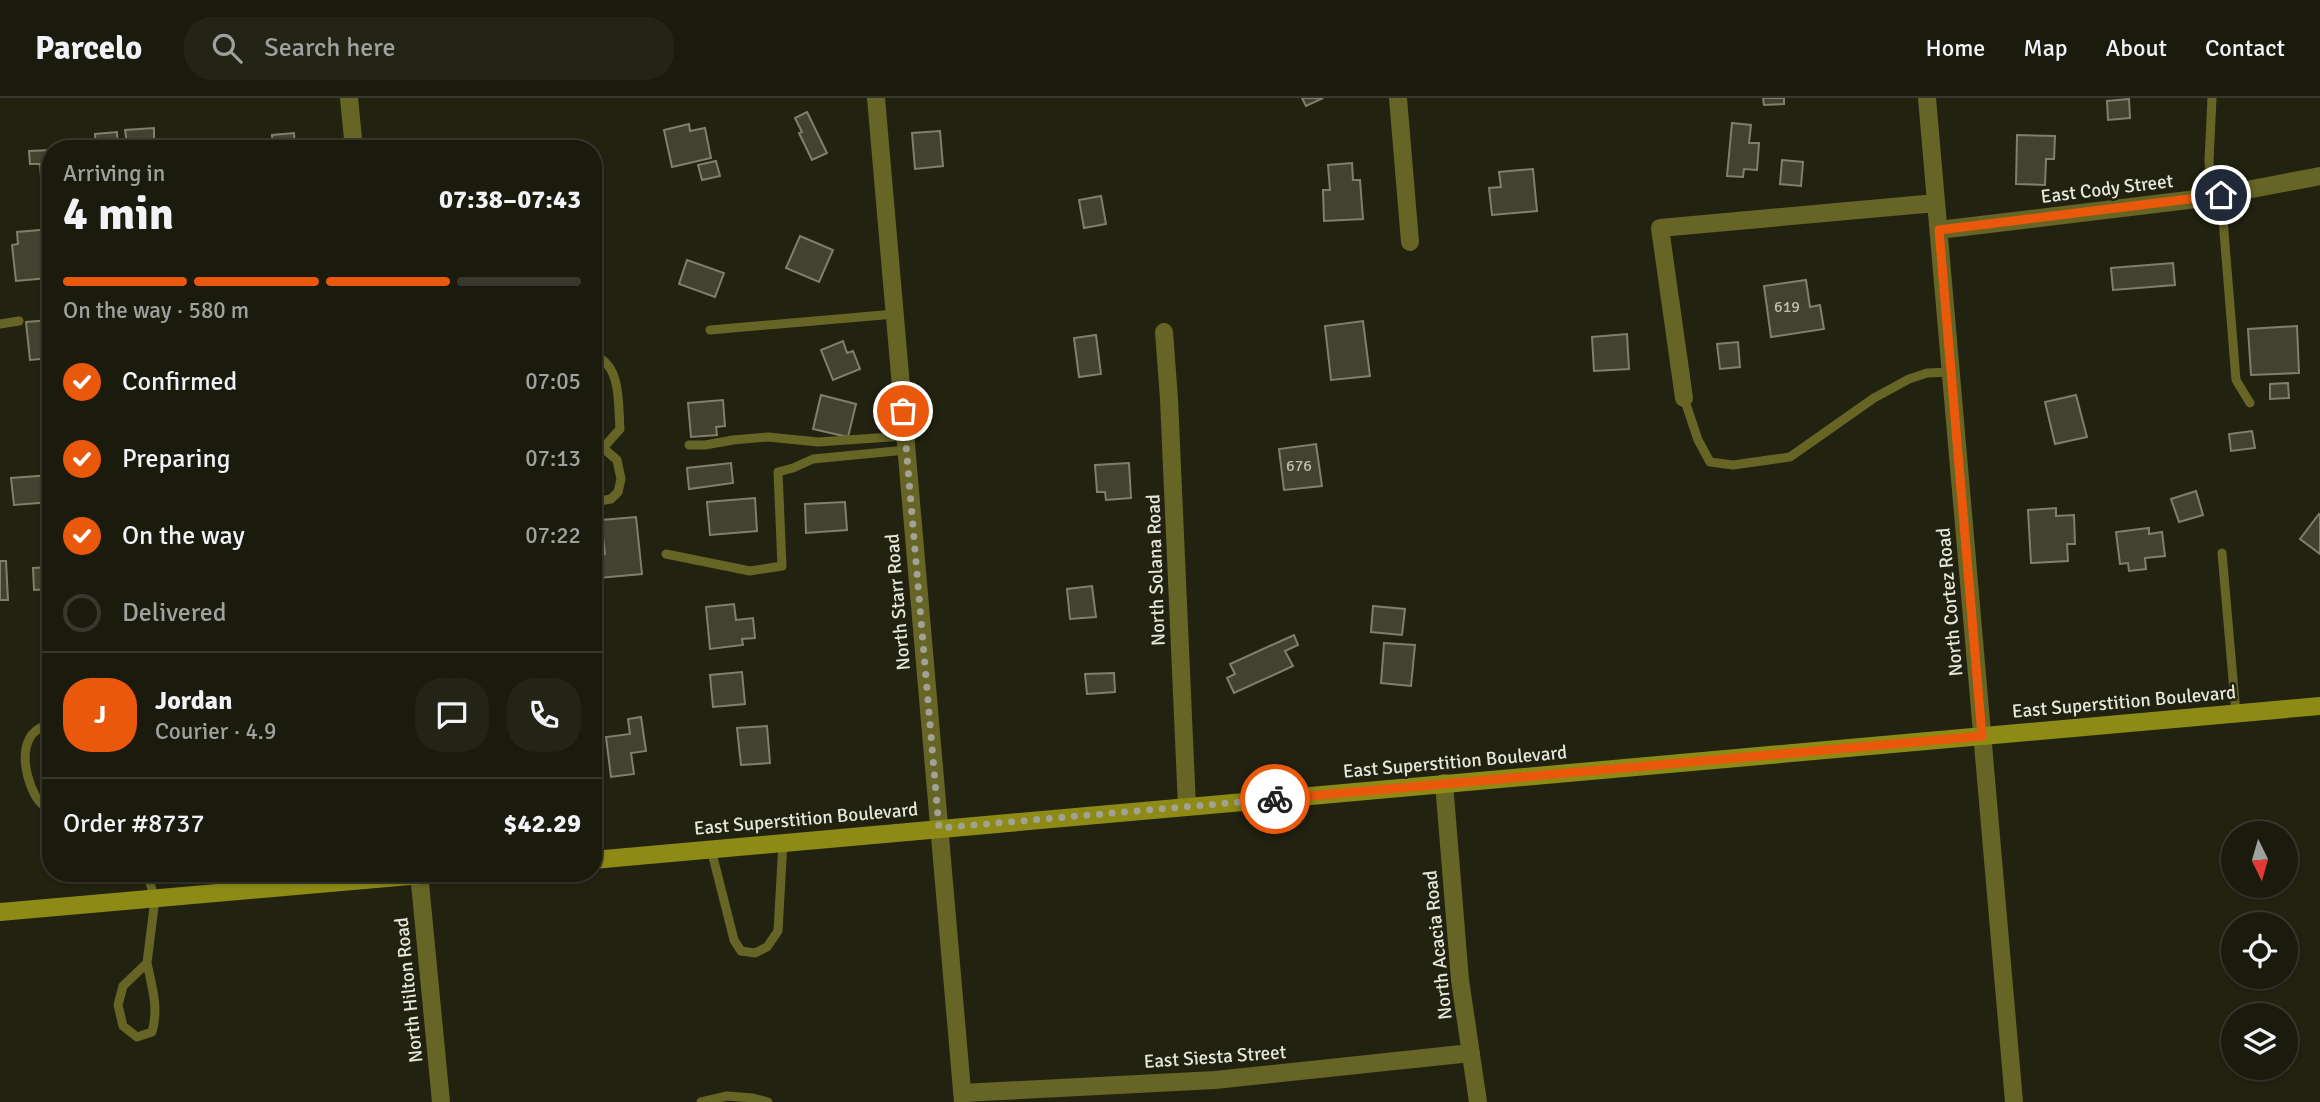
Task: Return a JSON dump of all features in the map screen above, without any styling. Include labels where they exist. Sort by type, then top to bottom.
[{"type":"main road","name":"East Superstition Boulevard","points":[[602,859],[2320,706]]},
{"type":"main road","points":[[0,912],[335,882]]},
{"type":"street","points":[[349,98],[353,140]]},
{"type":"street","name":"North Starr Road","points":[[876,98],[962,1097]]},
{"type":"street","points":[[1398,98],[1410,242]]},
{"type":"street","name":"North Cortez Road","points":[[1927,98],[2014,1102]]},
{"type":"street","name":"East Cody Street","points":[[1939,230],[2216,196],[2320,176]]},
{"type":"street","points":[[1684,398],[1660,228],[1937,203]]},
{"type":"street","name":"North Solana Road","points":[[1164,332],[1170,399],[1187,807]]},
{"type":"street","name":"North Acacia Road","points":[[1444,783],[1460,980],[1478,1102]]},
{"type":"street","name":"North Hilton Road","points":[[420,882],[442,1102]]},
{"type":"street","name":"East Siesta Street","points":[[962,1097],[1215,1080],[1471,1054]]},
{"type":"lane","points":[[2212,98],[2209,161],[2216,196],[2235,380],[2250,403]]},
{"type":"lane","points":[[710,330],[895,314]]},
{"type":"lane","points":[[0,324],[19,321]]},
{"type":"lane","points":[[602,358],[611,366],[615,379],[620,429],[602,445]]},
{"type":"lane","points":[[1684,398],[1698,440],[1710,462],[1733,465],[1790,457],[1874,398],[1909,379],[1927,373],[1951,372]]},
{"type":"lane","points":[[688,445],[768,437],[818,442],[906,443]]},
{"type":"lane","points":[[666,554],[750,571],[782,566],[778,472],[813,459],[906,443]]},
{"type":"lane","points":[[602,451],[617,460],[621,479],[618,492],[611,499],[602,500]]},
{"type":"lane","points":[[2222,553],[2236,714]]},
{"type":"lane","points":[[42,728],[32,734],[24,751],[27,774],[36,798],[42,803]]},
{"type":"lane","points":[[711,849],[734,940],[741,951],[755,953],[767,947],[778,931],[783,842]]},
{"type":"lane","points":[[147,963],[123,986],[118,1005],[122,1026],[137,1037],[152,1032],[156,1018],[155,998],[147,963],[155,899],[150,882]]},
{"type":"lane","points":[[701,1102],[727,1096],[768,1102]]},
{"type":"building","points":[[1302,98],[1323,98],[1306,106]]},
{"type":"building","points":[[1763,98],[1784,98],[1784,104],[1764,105]]},
{"type":"building","points":[[2129,99],[2130,118],[2108,120],[2107,101]]},
{"type":"building","points":[[807,112],[827,153],[812,160],[795,118]]},
{"type":"building","points":[[1732,123],[1751,125],[1749,143],[1759,143],[1757,170],[1744,169],[1743,177],[1727,176]]},
{"type":"building","points":[[689,124],[690,131],[705,128],[711,158],[672,167],[664,130]]},
{"type":"building","points":[[154,128],[154,140],[126,140],[125,130]]},
{"type":"building","points":[[940,131],[943,166],[915,169],[912,133]]},
{"type":"building","points":[[117,132],[117,140],[95,140],[95,134]]},
{"type":"building","points":[[294,133],[294,140],[272,140],[272,135]]},
{"type":"building","points":[[2017,135],[2055,136],[2054,159],[2046,159],[2045,185],[2016,184]]},
{"type":"building","points":[[42,150],[42,189],[40,164],[30,164],[29,151]]},
{"type":"building","points":[[1782,160],[1803,162],[1801,186],[1780,184]]},
{"type":"building","points":[[716,161],[720,176],[702,180],[698,165]]},
{"type":"building","points":[[1352,163],[1353,180],[1360,180],[1363,219],[1324,221],[1323,190],[1330,190],[1328,165]]},
{"type":"building","points":[[1533,169],[1537,211],[1492,215],[1489,188],[1501,187],[1499,172]]},
{"type":"building","points":[[1101,196],[1106,224],[1084,228],[1079,200]]},
{"type":"building","points":[[42,230],[42,279],[16,281],[12,245],[18,244],[17,232]]},
{"type":"building","points":[[800,236],[833,250],[819,282],[786,268]]},
{"type":"building","points":[[687,260],[724,273],[715,297],[679,284]]},
{"type":"building","points":[[2173,263],[2175,285],[2113,290],[2111,268]]},
{"type":"building","points":[[1806,280],[1810,307],[1820,305],[1824,329],[1771,337],[1764,286]]},
{"type":"building","points":[[42,321],[42,359],[30,360],[26,322]]},
{"type":"building","points":[[1363,321],[1370,376],[1331,380],[1325,326]]},
{"type":"building","points":[[2297,326],[2299,373],[2251,375],[2248,329]]},
{"type":"building","points":[[1627,334],[1629,369],[1594,371],[1592,337]]},
{"type":"building","points":[[1096,335],[1101,374],[1079,377],[1074,338]]},
{"type":"building","points":[[843,341],[847,353],[853,351],[860,369],[833,380],[821,350]]},
{"type":"building","points":[[1738,342],[1740,367],[1720,369],[1717,344]]},
{"type":"building","points":[[2288,383],[2289,398],[2270,399],[2270,384]]},
{"type":"building","points":[[821,395],[856,404],[848,437],[813,429]]},
{"type":"building","points":[[2076,395],[2087,437],[2055,444],[2045,402]]},
{"type":"building","points":[[723,400],[725,426],[716,427],[717,435],[691,437],[688,403]]},
{"type":"building","points":[[2252,431],[2255,448],[2231,451],[2229,434]]},
{"type":"building","points":[[1316,444],[1322,486],[1284,490],[1279,449]]},
{"type":"building","points":[[731,463],[733,483],[689,489],[687,468]]},
{"type":"building","points":[[1129,463],[1131,498],[1106,500],[1105,492],[1097,492],[1095,465]]},
{"type":"building","points":[[42,476],[42,503],[14,505],[11,478]]},
{"type":"building","points":[[2196,491],[2203,515],[2179,522],[2171,499]]},
{"type":"building","points":[[755,498],[757,531],[710,535],[707,502]]},
{"type":"building","points":[[845,502],[847,530],[806,533],[805,504]]},
{"type":"building","points":[[2056,508],[2056,516],[2074,515],[2075,544],[2067,544],[2068,561],[2031,563],[2028,510]]},
{"type":"building","points":[[2320,515],[2320,554],[2300,539]]},
{"type":"building","points":[[636,517],[642,574],[602,578],[602,554],[605,554],[602,520]]},
{"type":"building","points":[[2149,528],[2149,534],[2162,532],[2165,556],[2145,558],[2146,569],[2129,571],[2128,563],[2120,564],[2116,532]]},
{"type":"building","points":[[0,561],[6,561],[8,600],[0,600]]},
{"type":"building","points":[[33,568],[42,568],[42,590],[34,590]]},
{"type":"building","points":[[1092,586],[1096,617],[1070,619],[1067,589]]},
{"type":"building","points":[[734,604],[736,620],[753,618],[755,638],[742,639],[743,645],[710,649],[706,607]]},
{"type":"building","points":[[1373,606],[1405,609],[1402,635],[1371,632]]},
{"type":"building","points":[[1294,635],[1298,645],[1285,651],[1293,666],[1234,693],[1227,678],[1235,674],[1230,664]]},
{"type":"building","points":[[1384,643],[1415,645],[1411,686],[1381,683]]},
{"type":"building","points":[[742,672],[745,704],[713,707],[710,675]]},
{"type":"building","points":[[1114,673],[1115,692],[1087,694],[1085,674]]},
{"type":"building","points":[[641,717],[646,751],[631,753],[634,774],[611,777],[606,737],[630,734],[628,719]]},
{"type":"building","points":[[767,726],[770,763],[741,765],[737,728]]},
{"type":"way so far","points":[[903,411],[939,828],[1275,799]]},
{"type":"route","points":[[1275,799],[1982,736],[1939,230],[2221,195]]}]
